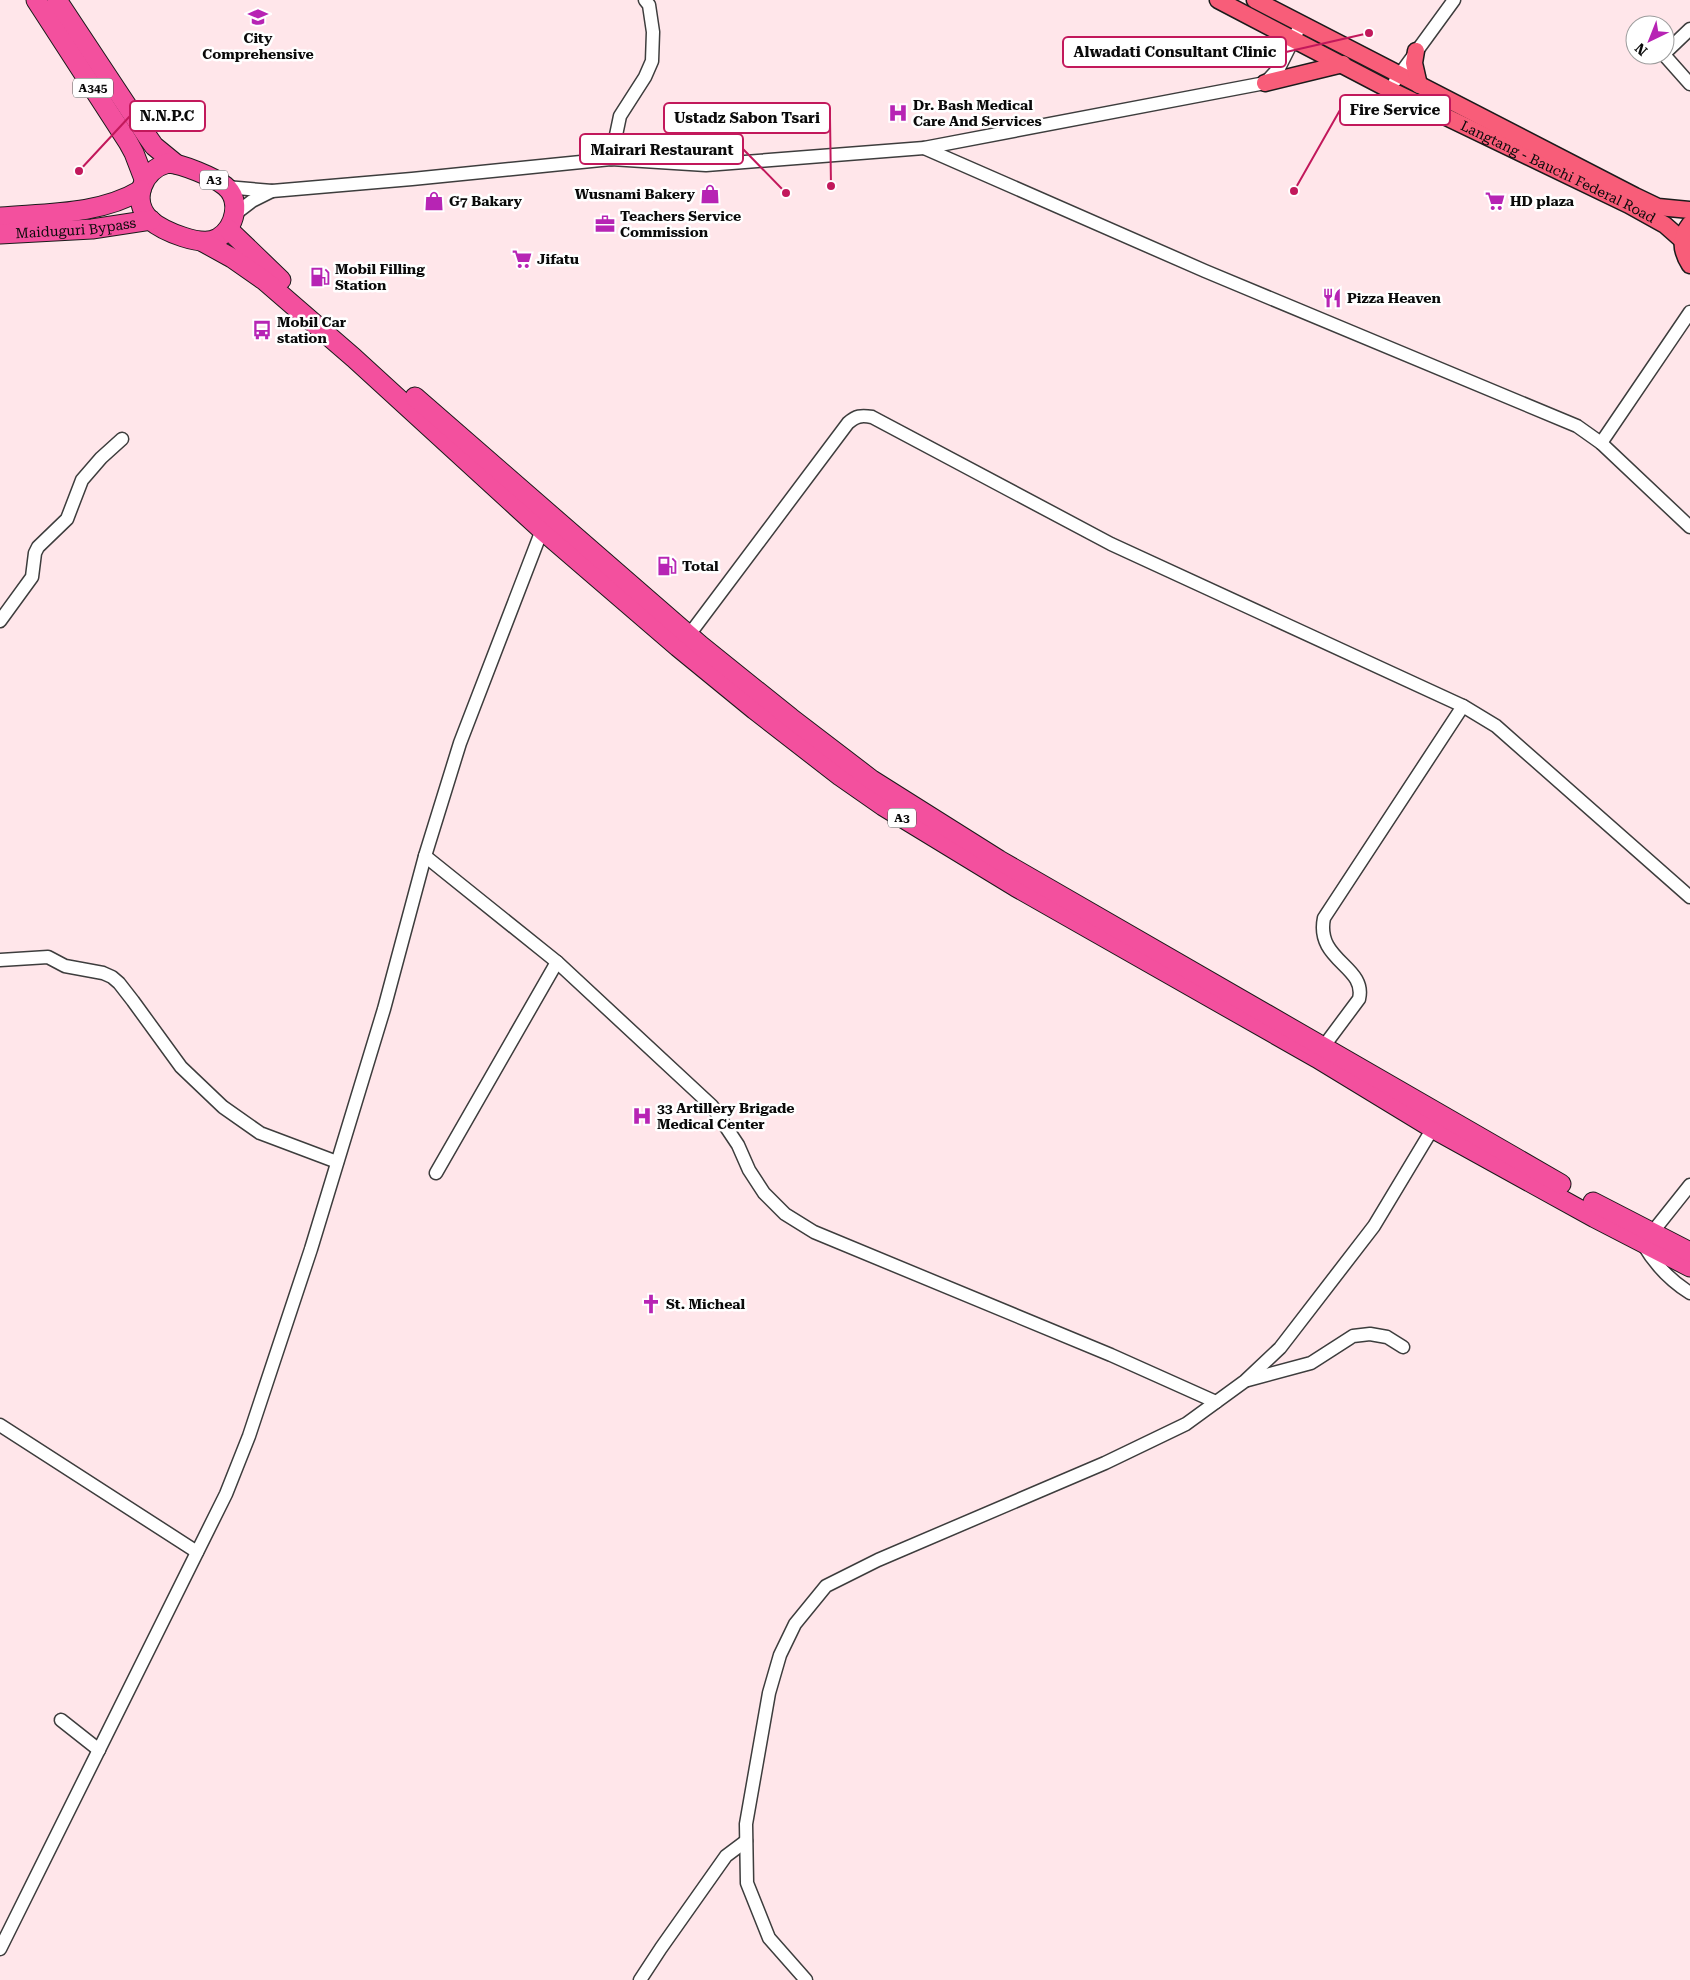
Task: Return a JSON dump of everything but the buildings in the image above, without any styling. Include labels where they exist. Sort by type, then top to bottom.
[{"type":"highway","name":"A345","points":[[36,0],[128,142],[134,153],[142,185]]},
{"type":"highway","name":"A345","points":[[56,0],[154,146],[176,164]]},
{"type":"highway","points":[[151,220],[143,208],[142,185],[149,173],[162,165],[176,164]]},
{"type":"highway","name":"A3","points":[[176,164],[226,186],[234,200],[232,221],[254,255],[683,641]]},
{"type":"highway","name":"Maiduguri Bypass","points":[[0,217],[87,209],[110,204],[142,185]]},
{"type":"highway","name":"Maiduguri Bypass","points":[[0,234],[92,229],[151,220]]},
{"type":"highway","name":"A3","points":[[151,220],[194,241],[203,242],[250,270],[289,301],[354,358],[542,530],[683,641],[865,775],[996,866],[1438,1122],[1688,1261]]},
{"type":"highway","points":[[203,242],[216,239],[232,221]]},
{"type":"highway","name":"A3","points":[[1266,1021],[1324,1046],[1438,1122]]},
{"type":"main road","name":"Langtang - Bauchi Federal Road","points":[[1218,0],[1390,90],[1636,209],[1665,225],[1682,240]]},
{"type":"main road","name":"Langtang - Bauchi Federal Road","points":[[1255,0],[1635,196],[1658,207],[1690,210]]},
{"type":"main road","points":[[1416,51],[1414,63],[1419,86]]},
{"type":"main road","points":[[1265,84],[1343,64]]},
{"type":"main road","points":[[1690,224],[1682,240],[1682,250],[1690,265]]},
{"type":"street","points":[[611,159],[620,116],[645,77],[652,61],[653,32],[649,5],[645,0]]},
{"type":"street","points":[[1390,90],[1454,0]]},
{"type":"street","points":[[226,186],[272,191],[611,159],[706,165],[924,148],[1265,84],[1279,68],[1301,24]]},
{"type":"street","points":[[1690,29],[1666,52],[1666,57],[1686,72],[1690,84]]},
{"type":"street","points":[[924,148],[1205,271],[1577,426],[1601,443],[1690,527]]},
{"type":"street","points":[[232,221],[252,201],[272,191]]},
{"type":"street","points":[[1601,443],[1690,312]]},
{"type":"street","points":[[683,641],[848,423],[854,418],[863,415],[872,417],[1111,544],[1463,706],[1496,726],[1690,897]]},
{"type":"street","points":[[0,621],[32,578],[35,553],[38,547],[67,519],[82,480],[101,458],[122,439]]},
{"type":"street","points":[[0,1949],[226,1494],[249,1436],[311,1249],[384,1009],[425,856],[460,743],[542,530]]},
{"type":"street","points":[[1324,1046],[1359,999],[1361,991],[1356,978],[1333,955],[1326,945],[1323,936],[1324,918],[1463,706]]},
{"type":"street","points":[[425,856],[556,962],[712,1106],[738,1145],[749,1170],[764,1193],[785,1214],[814,1232],[1111,1355],[1216,1402]]},
{"type":"street","points":[[0,960],[48,957],[65,966],[103,973],[112,977],[134,1001],[180,1067],[222,1107],[260,1133],[337,1162]]},
{"type":"street","points":[[436,1173],[556,962]]},
{"type":"street","points":[[806,1980],[769,1938],[747,1883],[746,1824],[769,1693],[780,1654],[795,1624],[826,1586],[878,1560],[1105,1463],[1186,1424],[1246,1381],[1280,1348],[1374,1226],[1438,1122]]},
{"type":"street","points":[[1689,1293],[1653,1259],[1648,1238],[1690,1185]]},
{"type":"street","points":[[1688,1261],[1683,1275],[1689,1293]]},
{"type":"street","points":[[1246,1381],[1311,1363],[1353,1336],[1370,1334],[1387,1337],[1403,1346]]},
{"type":"street","points":[[0,1425],[197,1552]]},
{"type":"street","points":[[61,1720],[99,1750]]},
{"type":"street","points":[[640,1980],[726,1856],[746,1841]]},
{"type":"place","name":"City Comprehensive","points":[[258,17]]},
{"type":"place","name":"Alwadati Consultant Clinic","points":[[1369,33]]},
{"type":"place","name":"Dr. Bash Medical Care And Services","points":[[898,113]]},
{"type":"place","name":"N.N.P.C","points":[[79,171]]},
{"type":"place","name":"Ustadz Sabon Tsari","points":[[831,186]]},
{"type":"place","name":"Fire Service","points":[[1294,191]]},
{"type":"place","name":"Mairari Restaurant","points":[[786,193]]},
{"type":"place","name":"Wusnami Bakery","points":[[710,194]]},
{"type":"place","name":"G7 Bakary","points":[[434,201]]},
{"type":"place","name":"HD plaza","points":[[1495,201]]},
{"type":"place","name":"Teachers Service Commission","points":[[605,224]]},
{"type":"place","name":"Jifatu","points":[[522,259]]},
{"type":"place","name":"Mobil Filling Station","points":[[320,277]]},
{"type":"place","name":"Pizza Heaven","points":[[1332,298]]},
{"type":"place","name":"Mobil Car station","points":[[262,330]]},
{"type":"place","name":"Total","points":[[667,566]]},
{"type":"place","name":"33 Artillery Brigade Medical Center","points":[[642,1116]]},
{"type":"place","name":"St. Micheal","points":[[651,1304]]}]
